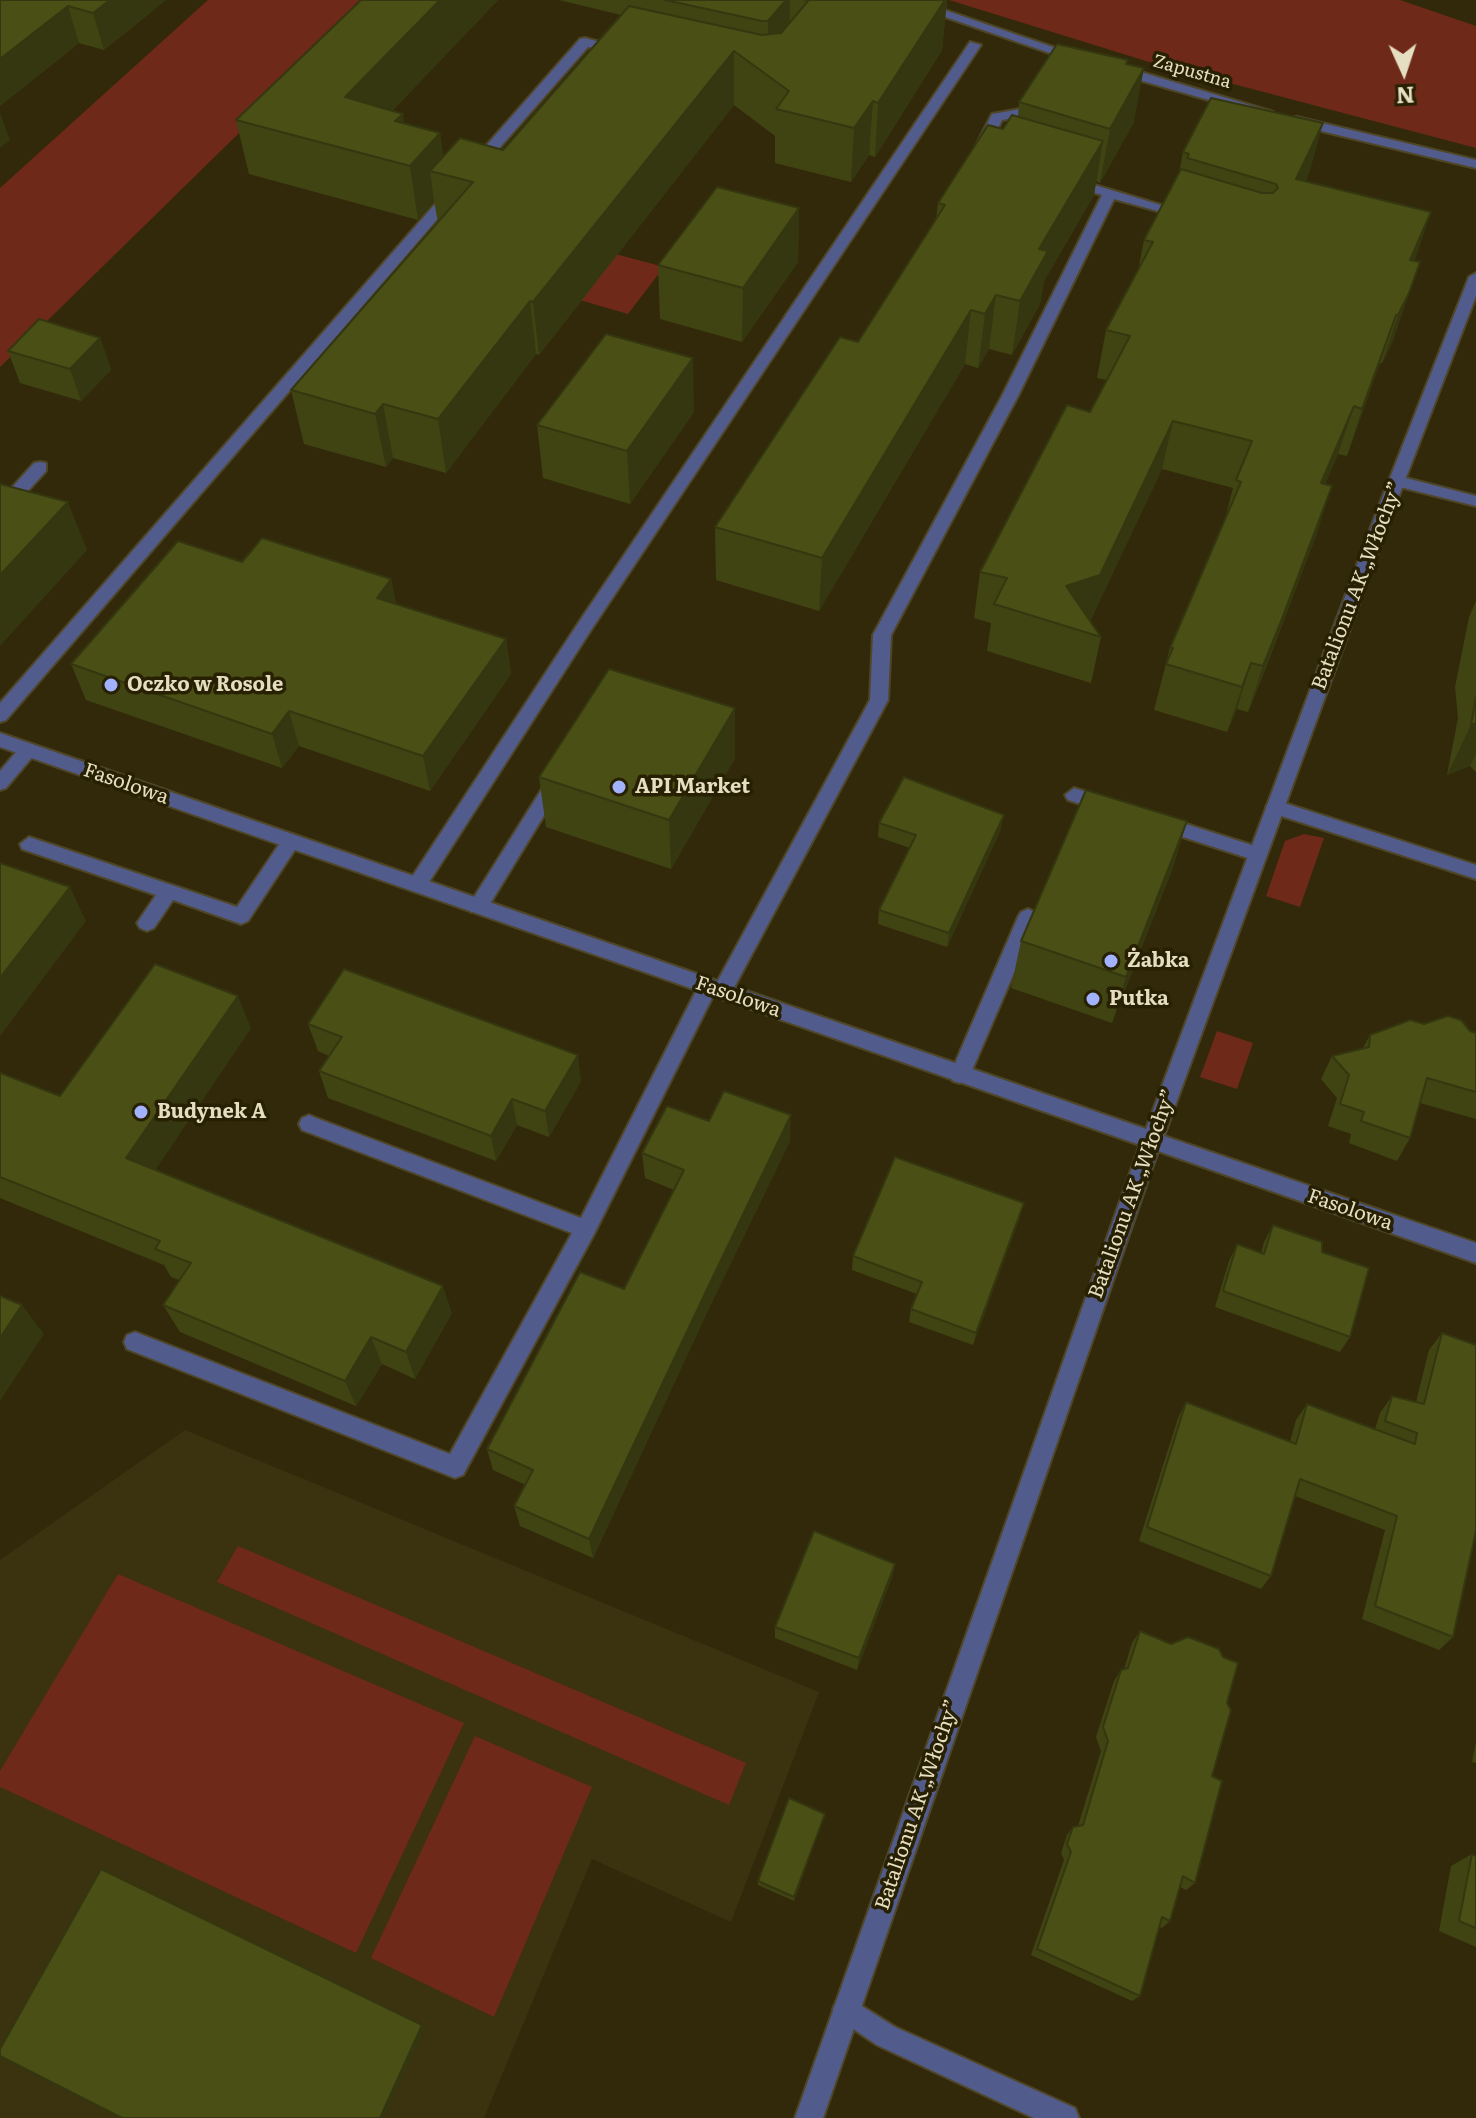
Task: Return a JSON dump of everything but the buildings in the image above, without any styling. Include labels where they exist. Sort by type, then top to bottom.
[{"type":"street","name":"Zapustna","points":[[902,0],[1052,50],[1351,136],[1476,164]]},
{"type":"street","points":[[0,715],[585,42],[629,52]]},
{"type":"street","points":[[417,885],[585,626],[975,45]]},
{"type":"street","points":[[986,158],[980,154],[997,117],[1020,113]]},
{"type":"street","points":[[1055,177],[1196,217]]},
{"type":"street","points":[[135,1342],[455,1467],[715,989],[879,700],[882,635],[1010,396],[1110,193]]},
{"type":"street","name":"Batalionu AK „Włochy”","points":[[809,2118],[1152,1142],[1257,854],[1476,277]]},
{"type":"street","points":[[0,511],[40,467]]},
{"type":"street","points":[[1398,481],[1476,501]]},
{"type":"street","name":"Fasolowa","points":[[0,740],[1476,1253]]},
{"type":"street","points":[[0,783],[28,750]]},
{"type":"street","points":[[478,907],[570,759]]},
{"type":"street","points":[[1074,795],[1257,854]]},
{"type":"street","points":[[1275,807],[1476,872]]},
{"type":"street","points":[[29,844],[241,916],[291,842]]},
{"type":"street","points":[[147,923],[168,892]]},
{"type":"street","points":[[960,1075],[1028,917]]},
{"type":"street","points":[[309,1124],[586,1229]]},
{"type":"street","points":[[846,2009],[886,2036],[1065,2118]]},
{"type":"shaded area","points":[[208,0],[375,0],[0,367],[0,188]]},
{"type":"shaded area","points":[[949,0],[1400,0],[1476,26],[1476,148],[1146,61]]},
{"type":"shaded area","points":[[571,242],[664,267],[628,314],[535,287]]},
{"type":"shaded area","points":[[1304,834],[1324,838],[1300,907],[1266,896],[1285,841]]},
{"type":"shaded area","points":[[1217,1031],[1253,1043],[1237,1089],[1200,1077]]},
{"type":"shaded area","points":[[185,1430],[819,1692],[731,1922],[592,1859],[484,2118],[0,2118],[0,1560]]},
{"type":"shaded area","points":[[238,1546],[746,1763],[729,1805],[217,1582]]},
{"type":"shaded area","points":[[118,1574],[464,1723],[356,1953],[0,1787],[0,1771]]},
{"type":"shaded area","points":[[475,1736],[592,1787],[494,2017],[371,1958]]},
{"type":"place","name":"Oczko w Rosole","points":[[111,685]]},
{"type":"place","name":"API Market","points":[[619,787]]},
{"type":"place","name":"Żabka","points":[[1111,961]]},
{"type":"place","name":"Putka","points":[[1093,999]]},
{"type":"place","name":"Budynek A","points":[[141,1112]]}]
